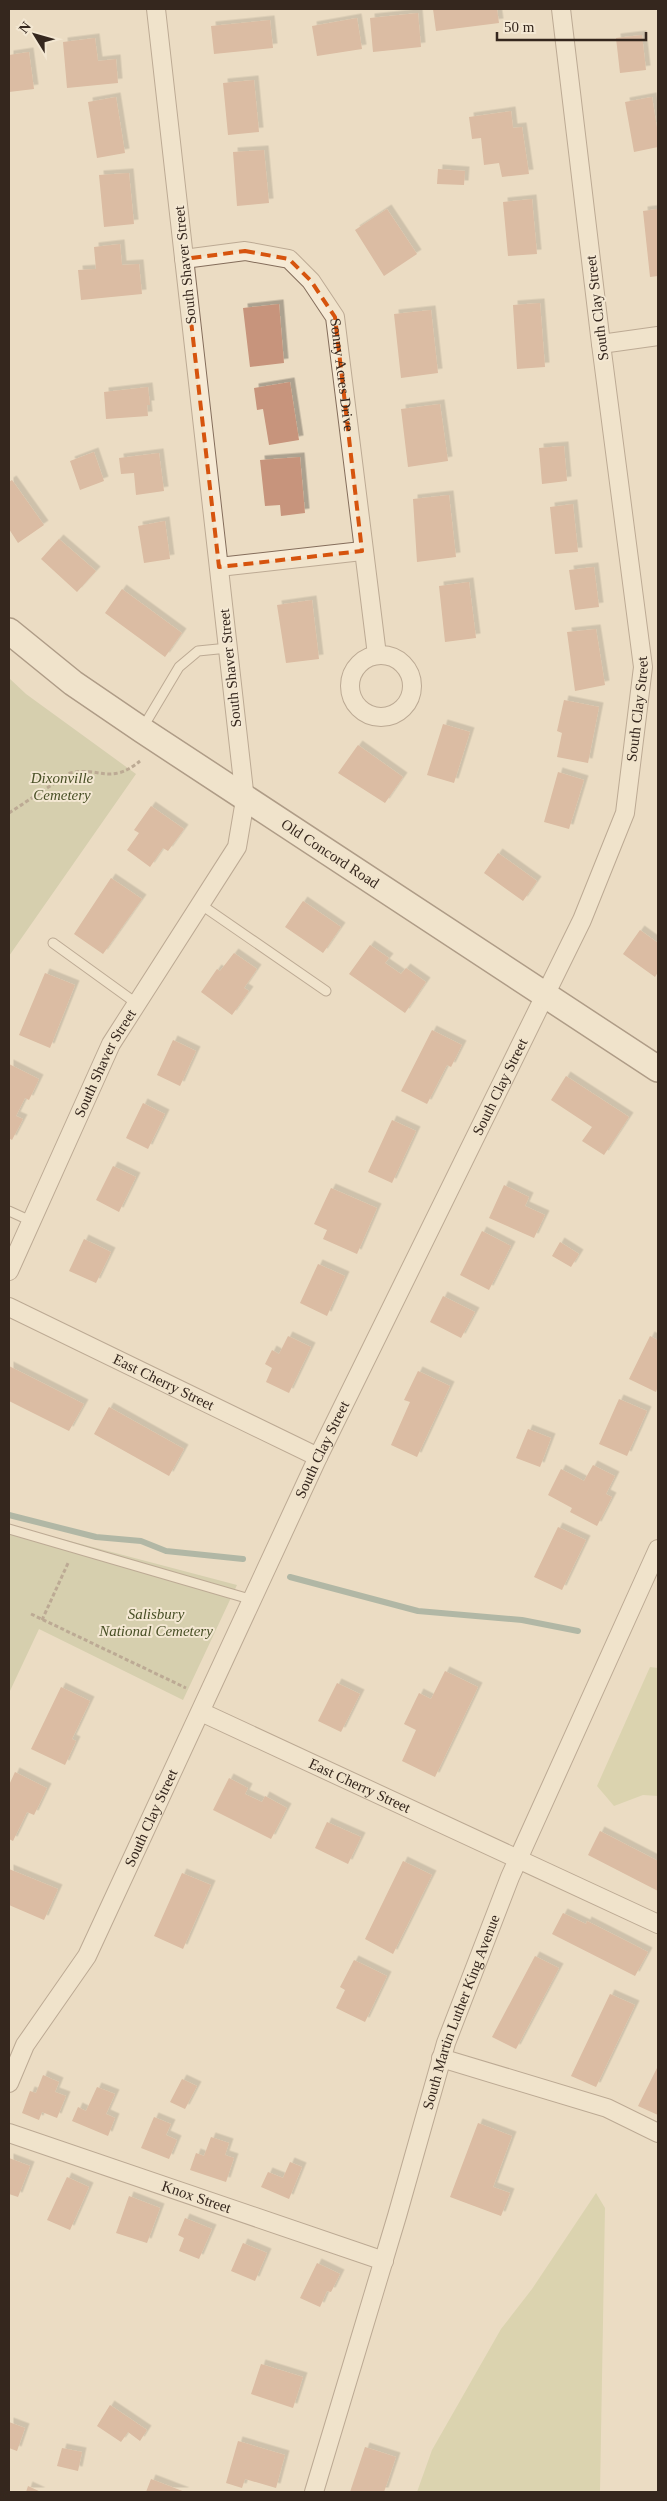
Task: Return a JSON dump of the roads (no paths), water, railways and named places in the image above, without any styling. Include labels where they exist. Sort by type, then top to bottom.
[{"type":"main road","name":"Old Concord Road","points":[[9,631],[73,683],[245,800],[658,1070]]},
{"type":"street","name":"South Shaver Street","points":[[9,1271],[111,1044],[237,846],[245,800],[156,9]]},
{"type":"street","name":"South Clay Street","points":[[9,2083],[25,2045],[87,1956],[318,1457],[582,920],[624,813],[643,667],[601,344],[561,9]]},
{"type":"street","name":"Sonny Acres Drive","points":[[184,259],[245,251],[288,259],[311,281],[335,317],[362,551],[377,655]]},
{"type":"street","points":[[601,344],[658,336]]},
{"type":"street","points":[[219,567],[362,551]]},
{"type":"street","name":"East Cherry Street","points":[[9,1307],[318,1457]]},
{"type":"street","name":"South Martin Luther King Avenue","points":[[314,2492],[384,2261],[441,2058],[519,1858],[658,1549]]},
{"type":"street","name":"East Cherry Street","points":[[201,1712],[658,1924]]},
{"type":"street","points":[[441,2058],[607,2108],[658,2133]]},
{"type":"street","name":"Knox Street","points":[[9,2134],[384,2261]]},
{"type":"lane","points":[[142,730],[179,667],[198,650],[228,648]]},
{"type":"lane","points":[[200,904],[326,991]]},
{"type":"lane","points":[[53,943],[136,1004]]},
{"type":"lane","points":[[9,1210],[31,1221]]},
{"type":"lane","points":[[9,1529],[253,1600]]},
{"type":"waterway","points":[[9,1515],[96,1537],[141,1541],[166,1551],[243,1559]]},
{"type":"waterway","points":[[290,1577],[418,1611],[522,1620],[578,1631]]},
{"type":"park label","name":"Dixonville Cemetery","points":[[62,786]]},
{"type":"park label","name":"Salisbury National Cemetery","points":[[156,1622]]}]
